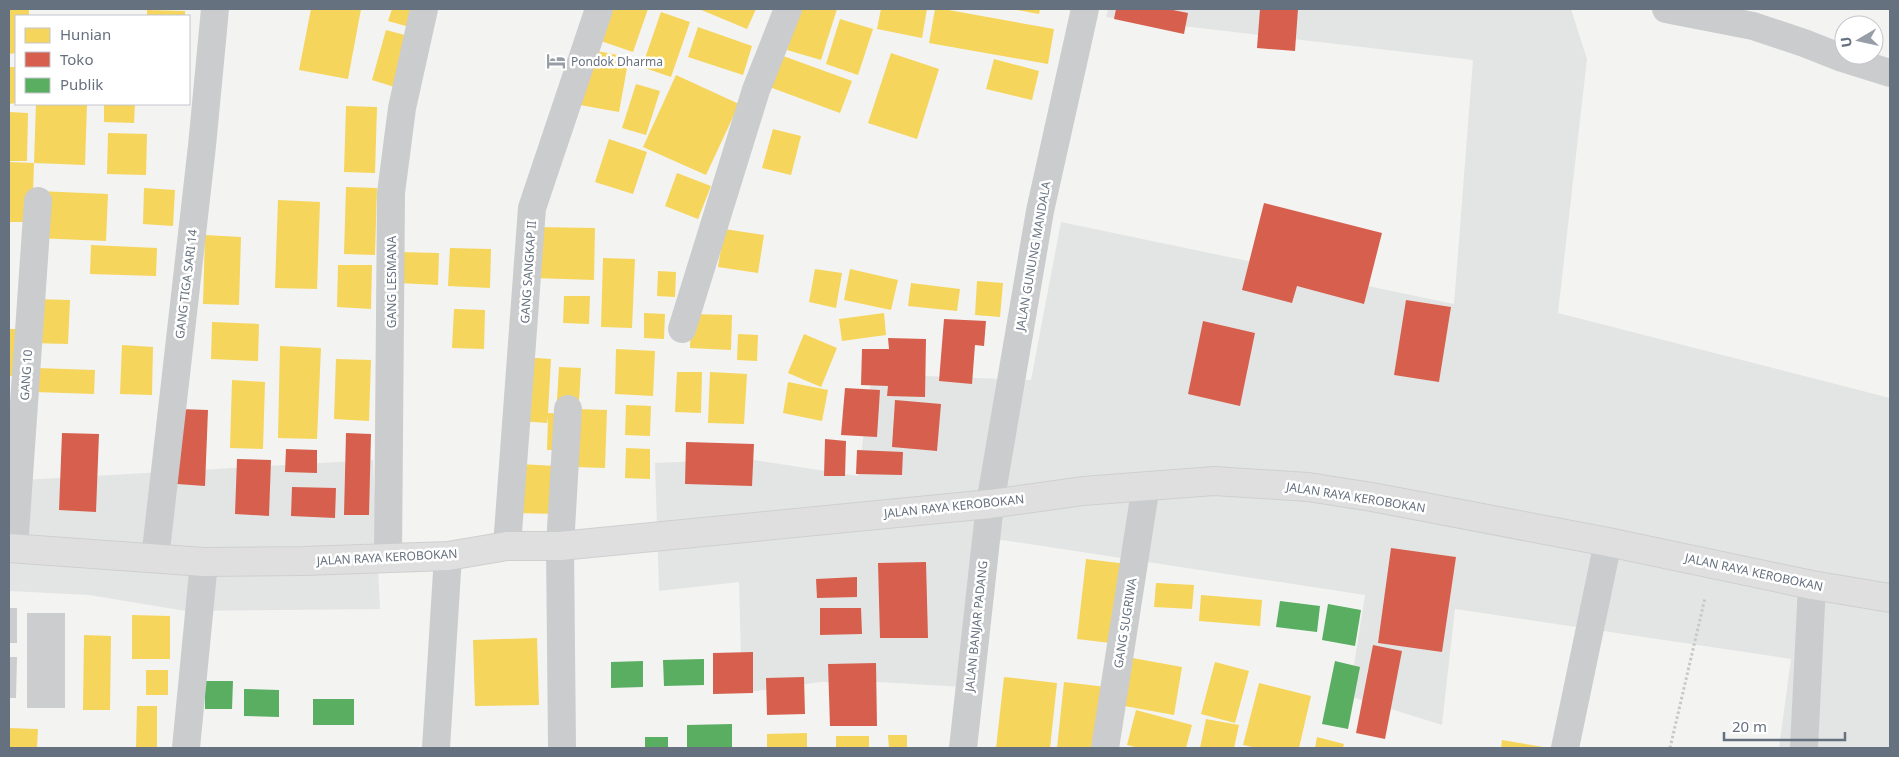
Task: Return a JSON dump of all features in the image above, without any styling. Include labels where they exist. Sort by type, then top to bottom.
[{"type":"main road","name":"JALAN RAYA KEROBOKAN","points":[[12,548],[204,562],[304,562],[448,556],[507,546],[560,546],[990,504],[1083,490],[1223,482],[1308,487],[1444,510],[1812,585],[1890,598]]},
{"type":"street","name":"GANG TIGA SARI 14","points":[[154,559],[202,146],[215,9]]},
{"type":"street","name":"GANG LESMANA","points":[[388,558],[391,193],[402,108],[424,9]]},
{"type":"street","name":"GANG SANGKAP II","points":[[507,546],[532,208],[599,9]]},
{"type":"street","points":[[682,329],[759,83],[788,9]]},
{"type":"street","name":"JALAN GUNUNG MANDALA","points":[[990,504],[1040,211],[1085,9]]},
{"type":"street","points":[[1666,9],[1755,17],[1804,43],[1842,58],[1890,73]]},
{"type":"street","name":"GANG 10","points":[[12,548],[38,201]]},
{"type":"street","points":[[562,748],[560,546],[568,409]]},
{"type":"street","name":"GANG SUGRIWA","points":[[1105,748],[1144,498]]},
{"type":"street","name":"JALAN BANJAR PADANG","points":[[963,748],[990,504]]},
{"type":"street","points":[[1565,748],[1608,542]]},
{"type":"street","points":[[436,748],[448,556]]},
{"type":"street","points":[[186,748],[204,562]]},
{"type":"street","points":[[1804,748],[1812,585]]},
{"type":"path","points":[[1670,748],[1712,564]]},
{"type":"shaded area","points":[[1108,9],[1571,9],[1587,59],[1558,313],[1890,398],[1890,748],[1779,748],[1791,659],[1455,609],[1442,725],[1349,696],[1365,595],[1002,540],[994,544],[963,687],[878,682],[820,682],[742,693],[739,582],[659,591],[655,463],[748,459],[858,476],[872,374],[1031,380],[1061,222],[1454,304],[1473,60],[1106,17]]},
{"type":"shaded area","points":[[373,460],[380,609],[186,611],[89,595],[9,591],[9,478],[22,480]]},
{"type":"building: Hunian","points":[[9,9],[29,9],[29,15],[15,15],[15,53],[9,54]]},
{"type":"building: Hunian","points":[[311,9],[361,9],[348,79],[299,70]]},
{"type":"building: Hunian","points":[[392,9],[419,9],[413,28],[388,21]]},
{"type":"building: Hunian","points":[[605,9],[648,9],[633,52],[595,39]]},
{"type":"building: Hunian","points":[[699,9],[756,9],[747,29]]},
{"type":"building: Hunian","points":[[800,9],[837,9],[821,60],[787,50]]},
{"type":"building: Hunian","points":[[881,9],[927,9],[922,38],[877,29]]},
{"type":"building: Hunian","points":[[935,9],[1054,29],[1048,64],[929,43]]},
{"type":"building: Hunian","points":[[1012,9],[1040,9],[1039,14]]},
{"type":"building: Hunian","points":[[147,10],[185,11],[185,15],[147,15]]},
{"type":"building: Hunian","points":[[661,12],[690,22],[671,77],[642,67]]},
{"type":"building: Hunian","points":[[840,19],[873,29],[858,75],[826,64]]},
{"type":"building: Hunian","points":[[698,27],[752,46],[743,75],[688,57]]},
{"type":"building: Hunian","points":[[386,30],[416,38],[401,89],[372,80]]},
{"type":"building: Hunian","points":[[591,50],[629,57],[619,112],[580,105]]},
{"type":"building: Hunian","points":[[775,53],[852,81],[840,113],[764,85]]},
{"type":"building: Hunian","points":[[891,53],[939,69],[917,139],[868,123]]},
{"type":"building: Hunian","points":[[994,59],[1039,71],[1032,100],[986,89]]},
{"type":"building: Hunian","points":[[9,67],[15,67],[15,103],[9,104]]},
{"type":"building: Hunian","points":[[676,75],[739,104],[706,175],[643,147]]},
{"type":"building: Hunian","points":[[636,84],[660,91],[646,135],[622,128]]},
{"type":"building: Hunian","points":[[36,105],[87,105],[85,165],[34,163]]},
{"type":"building: Hunian","points":[[104,105],[135,105],[134,123],[104,122]]},
{"type":"building: Hunian","points":[[346,106],[377,107],[375,173],[344,172]]},
{"type":"building: Hunian","points":[[9,112],[28,113],[27,161],[9,161]]},
{"type":"building: Hunian","points":[[773,129],[801,136],[791,175],[762,168]]},
{"type":"building: Hunian","points":[[108,133],[147,134],[146,175],[107,174]]},
{"type":"building: Hunian","points":[[609,139],[647,152],[633,194],[595,182]]},
{"type":"building: Hunian","points":[[9,162],[34,163],[32,222],[9,222]]},
{"type":"building: Hunian","points":[[677,173],[711,186],[698,219],[665,206]]},
{"type":"building: Hunian","points":[[346,187],[377,188],[375,255],[344,254]]},
{"type":"building: Hunian","points":[[144,188],[175,190],[173,226],[143,224]]},
{"type":"building: Hunian","points":[[38,191],[108,194],[106,241],[36,238]]},
{"type":"building: Hunian","points":[[278,200],[320,202],[317,289],[275,288]]},
{"type":"building: Hunian","points":[[535,227],[595,228],[594,280],[534,278]]},
{"type":"building: Hunian","points":[[724,229],[764,235],[758,273],[718,267]]},
{"type":"building: Hunian","points":[[205,235],[241,237],[239,305],[203,304]]},
{"type":"building: Hunian","points":[[91,245],[157,248],[156,276],[90,274]]},
{"type":"building: Hunian","points":[[450,248],[491,249],[490,288],[448,286]]},
{"type":"building: Hunian","points":[[399,252],[439,253],[438,285],[398,283]]},
{"type":"building: Hunian","points":[[603,258],[635,259],[632,328],[601,327]]},
{"type":"building: Hunian","points":[[338,265],[372,265],[371,309],[337,307]]},
{"type":"building: Hunian","points":[[815,269],[842,273],[836,308],[809,302]]},
{"type":"building: Hunian","points":[[850,269],[898,280],[891,310],[844,300]]},
{"type":"building: Hunian","points":[[658,271],[676,272],[675,297],[657,296]]},
{"type":"building: Hunian","points":[[977,281],[1003,283],[1000,317],[975,315]]},
{"type":"building: Hunian","points":[[911,283],[960,289],[957,311],[908,306]]},
{"type":"building: Hunian","points":[[564,296],[590,296],[589,324],[563,323]]},
{"type":"building: Hunian","points":[[33,299],[70,300],[68,344],[31,343]]},
{"type":"building: Hunian","points":[[454,309],[485,310],[484,349],[452,348]]},
{"type":"building: Hunian","points":[[644,313],[665,314],[664,339],[644,338]]},
{"type":"building: Hunian","points":[[884,313],[886,335],[842,341],[839,319]]},
{"type":"building: Hunian","points":[[691,314],[732,315],[731,350],[690,348]]},
{"type":"building: Hunian","points":[[212,322],[259,324],[258,361],[211,359]]},
{"type":"building: Hunian","points":[[9,329],[17,329],[16,376],[9,376]]},
{"type":"building: Hunian","points":[[738,334],[758,335],[757,361],[737,360]]},
{"type":"building: Hunian","points":[[804,334],[837,348],[821,387],[788,373]]},
{"type":"building: Hunian","points":[[122,345],[153,347],[152,395],[120,394]]},
{"type":"building: Hunian","points":[[280,346],[321,348],[317,439],[278,438]]},
{"type":"building: Hunian","points":[[616,349],[655,351],[653,396],[615,394]]},
{"type":"building: Hunian","points":[[522,357],[551,359],[548,413],[566,414],[565,450],[547,450],[548,417],[547,423],[519,421]]},
{"type":"building: Hunian","points":[[336,359],[371,360],[369,421],[334,419]]},
{"type":"building: Hunian","points":[[559,367],[581,368],[579,401],[557,400]]},
{"type":"building: Hunian","points":[[36,368],[95,370],[94,394],[35,392]]},
{"type":"building: Hunian","points":[[677,372],[702,372],[701,413],[675,412]]},
{"type":"building: Hunian","points":[[710,372],[747,374],[744,424],[708,423]]},
{"type":"building: Hunian","points":[[232,380],[265,382],[263,449],[230,448]]},
{"type":"building: Hunian","points":[[788,382],[828,390],[822,421],[783,413]]},
{"type":"building: Hunian","points":[[626,405],[651,406],[650,436],[625,435]]},
{"type":"building: Hunian","points":[[578,409],[607,410],[605,468],[576,467]]},
{"type":"building: Hunian","points":[[626,448],[650,449],[650,479],[625,478]]},
{"type":"building: Hunian","points":[[519,464],[557,466],[556,514],[517,513]]},
{"type":"building: Hunian","points":[[1086,559],[1127,564],[1119,644],[1077,639]]},
{"type":"building: Hunian","points":[[1156,583],[1194,585],[1192,609],[1154,607]]},
{"type":"building: Hunian","points":[[1201,595],[1262,600],[1260,626],[1199,621]]},
{"type":"building: Hunian","points":[[132,615],[170,616],[170,659],[132,659]]},
{"type":"building: Hunian","points":[[84,635],[111,636],[110,710],[83,710]]},
{"type":"building: Hunian","points":[[537,638],[539,705],[475,706],[473,640]]},
{"type":"building: Hunian","points":[[1127,657],[1182,667],[1174,715],[1119,705]]},
{"type":"building: Hunian","points":[[1215,662],[1249,671],[1235,723],[1201,714]]},
{"type":"building: Hunian","points":[[146,670],[168,670],[168,695],[146,695]]},
{"type":"building: Hunian","points":[[1004,677],[1057,683],[1050,748],[996,748]]},
{"type":"building: Hunian","points":[[1064,682],[1106,687],[1099,748],[1057,748]]},
{"type":"building: Hunian","points":[[1259,683],[1311,696],[1299,748],[1257,748],[1243,745]]},
{"type":"building: Hunian","points":[[137,706],[157,706],[157,748],[136,748]]},
{"type":"building: Hunian","points":[[1136,710],[1192,725],[1186,748],[1139,748],[1127,745]]},
{"type":"building: Hunian","points":[[1206,719],[1239,725],[1234,748],[1200,748]]},
{"type":"building: Hunian","points":[[9,728],[38,729],[37,748],[9,748]]},
{"type":"building: Hunian","points":[[807,733],[807,748],[767,748],[767,734]]},
{"type":"building: Hunian","points":[[888,735],[907,735],[907,748],[889,748]]},
{"type":"building: Hunian","points":[[836,736],[869,736],[869,748],[836,748]]},
{"type":"building: Hunian","points":[[1317,737],[1344,744],[1343,748],[1315,748]]},
{"type":"building: Hunian","points":[[1502,740],[1543,747],[1543,748],[1501,748]]},
{"type":"building: Toko","points":[[1116,9],[1168,9],[1188,13],[1184,34],[1114,19]]},
{"type":"building: Toko","points":[[1260,9],[1298,9],[1295,51],[1257,48]]},
{"type":"building: Toko","points":[[1264,203],[1382,233],[1364,304],[1297,286],[1292,303],[1242,290]]},
{"type":"building: Toko","points":[[1406,300],[1451,307],[1439,382],[1394,375]]},
{"type":"building: Toko","points":[[944,319],[986,321],[984,346],[975,345],[972,384],[939,381]]},
{"type":"building: Toko","points":[[1203,321],[1255,333],[1240,406],[1188,394]]},
{"type":"building: Toko","points":[[888,338],[926,339],[925,397],[887,396],[888,386],[861,385],[862,349],[889,349]]},
{"type":"building: Toko","points":[[845,388],[880,390],[877,437],[841,435]]},
{"type":"building: Toko","points":[[895,400],[941,404],[937,451],[892,447]]},
{"type":"building: Toko","points":[[179,409],[208,410],[205,486],[177,484]]},
{"type":"building: Toko","points":[[62,433],[99,434],[96,512],[59,510]]},
{"type":"building: Toko","points":[[346,433],[371,434],[369,515],[344,515]]},
{"type":"building: Toko","points":[[825,439],[846,441],[845,476],[824,476]]},
{"type":"building: Toko","points":[[686,442],[754,444],[752,486],[685,484]]},
{"type":"building: Toko","points":[[286,449],[317,450],[317,473],[285,472]]},
{"type":"building: Toko","points":[[857,450],[903,452],[902,475],[856,474]]},
{"type":"building: Toko","points":[[237,459],[271,460],[269,516],[235,514]]},
{"type":"building: Toko","points":[[292,487],[336,488],[335,518],[291,516]]},
{"type":"building: Toko","points":[[1391,548],[1456,557],[1442,652],[1378,643]]},
{"type":"building: Toko","points":[[926,562],[928,638],[880,638],[878,563]]},
{"type":"building: Toko","points":[[857,577],[857,597],[817,598],[816,579]]},
{"type":"building: Toko","points":[[820,608],[861,608],[862,634],[820,635]]},
{"type":"building: Toko","points":[[1373,645],[1402,651],[1385,739],[1356,733]]},
{"type":"building: Toko","points":[[753,652],[753,693],[713,694],[713,653]]},
{"type":"building: Toko","points":[[876,663],[877,726],[830,726],[828,664]]},
{"type":"building: Toko","points":[[804,677],[805,714],[767,715],[766,678]]},
{"type":"building: Publik","points":[[1280,601],[1320,606],[1317,632],[1276,627]]},
{"type":"building: Publik","points":[[1328,604],[1361,610],[1355,646],[1322,640]]},
{"type":"building: Publik","points":[[704,659],[704,685],[664,686],[663,660]]},
{"type":"building: Publik","points":[[643,661],[643,687],[611,688],[611,662]]},
{"type":"building: Publik","points":[[1335,661],[1360,667],[1348,729],[1322,724]]},
{"type":"building: Publik","points":[[205,681],[233,681],[232,709],[205,709]]},
{"type":"building: Publik","points":[[244,689],[279,690],[279,717],[244,716]]},
{"type":"building: Publik","points":[[313,699],[354,699],[354,725],[313,725]]},
{"type":"building: Publik","points":[[732,724],[732,748],[687,748],[687,725]]},
{"type":"building: Publik","points":[[645,737],[668,737],[668,748],[645,748]]},
{"type":"building: Lainnya","points":[[9,608],[17,608],[17,643],[9,643]]},
{"type":"building: Lainnya","points":[[27,613],[65,613],[65,708],[27,708]]},
{"type":"building: Lainnya","points":[[9,657],[17,657],[16,698],[9,698]]},
{"type":"place","name":"Pondok Dharma","points":[[556,61]]}]
